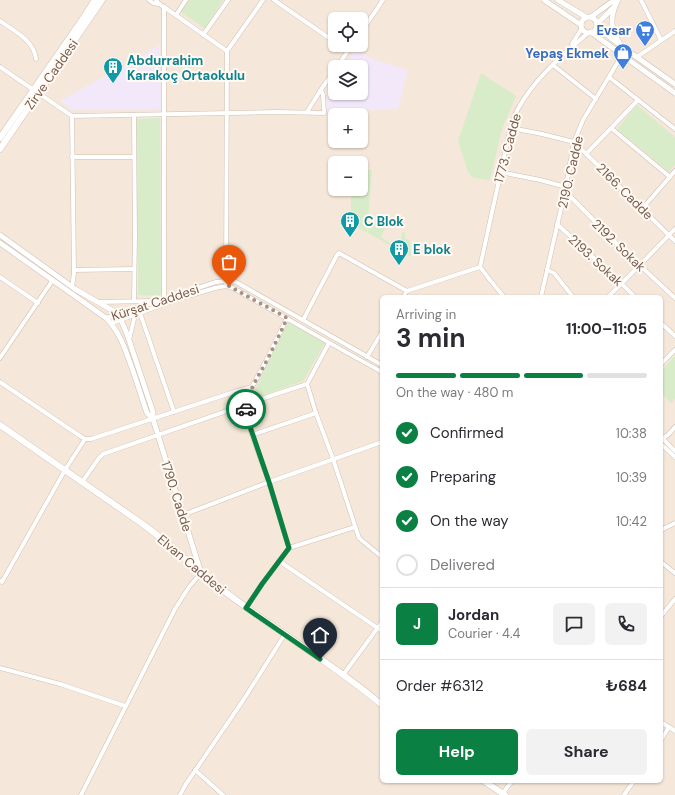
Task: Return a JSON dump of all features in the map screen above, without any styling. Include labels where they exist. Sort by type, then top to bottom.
[{"type":"main road","name":"Zirve Caddesi","points":[[0,149],[95,0]]},
{"type":"main road","name":"Zirve Caddesi","points":[[0,138],[102,0]]},
{"type":"main road","name":"Elvan Caddesi","points":[[0,424],[154,533],[201,573],[246,608],[343,675],[380,703]]},
{"type":"main road","points":[[487,783],[504,794]]},
{"type":"street","points":[[149,0],[153,3],[158,2],[227,51]]},
{"type":"street","points":[[176,15],[186,0]]},
{"type":"street","points":[[203,35],[228,0]]},
{"type":"street","points":[[264,0],[227,51],[226,283],[380,371]]},
{"type":"street","points":[[274,0],[328,37]]},
{"type":"street","points":[[368,22],[383,0]]},
{"type":"street","points":[[544,0],[582,27],[586,32],[590,32],[675,93]]},
{"type":"street","points":[[558,0],[588,17],[595,19],[597,26],[620,45],[675,84]]},
{"type":"street","points":[[570,48],[582,27],[582,21],[610,1],[618,0]]},
{"type":"street","points":[[618,0],[615,6],[612,29],[620,45]]},
{"type":"street","points":[[641,0],[661,40]]},
{"type":"street","points":[[570,48],[590,32],[594,31],[615,6]]},
{"type":"street","points":[[164,7],[164,298]]},
{"type":"street","points":[[0,21],[29,42],[35,50],[36,59]]},
{"type":"street","points":[[637,57],[675,31]]},
{"type":"street","name":"1773. Cadde","points":[[480,267],[513,119],[518,107],[530,89],[570,48]]},
{"type":"street","name":"2190. Cadde","points":[[541,295],[574,142],[583,120],[622,56]]},
{"type":"street","points":[[553,65],[596,99]]},
{"type":"street","points":[[0,67],[72,116],[307,112],[324,113],[323,96],[322,92],[320,91]]},
{"type":"street","points":[[609,77],[675,129]]},
{"type":"street","points":[[307,112],[328,80]]},
{"type":"street","points":[[587,153],[638,100]]},
{"type":"street","points":[[134,115],[134,301]]},
{"type":"street","points":[[72,116],[74,270],[74,281],[72,287]]},
{"type":"street","points":[[510,128],[574,142]]},
{"type":"street","points":[[611,128],[670,176]]},
{"type":"street","name":"2166. Cadde","points":[[574,142],[587,153],[675,241]]},
{"type":"street","points":[[72,157],[134,156]]},
{"type":"street","points":[[642,209],[675,171]]},
{"type":"street","points":[[500,172],[540,180],[565,189]]},
{"type":"street","name":"2192. Sokak","points":[[565,189],[621,248],[675,298]]},
{"type":"street","name":"2193. Sokak","points":[[557,224],[633,295]]},
{"type":"street","points":[[610,295],[675,229]]},
{"type":"street","name":"Kürşat Caddesi","points":[[0,235],[72,287],[97,302]]},
{"type":"street","name":"Kürşat Caddesi","points":[[0,243],[106,318],[135,315],[226,283]]},
{"type":"street","points":[[303,320],[339,252],[407,291]]},
{"type":"street","points":[[404,295],[407,291],[480,267],[502,295]]},
{"type":"street","points":[[74,270],[134,269]]},
{"type":"street","points":[[547,270],[554,273],[571,295]]},
{"type":"street","points":[[0,277],[38,303]]},
{"type":"street","points":[[0,358],[52,281]]},
{"type":"street","name":"Kürşat Caddesi","points":[[112,323],[120,317],[164,298],[216,282],[236,282],[380,364]]},
{"type":"street","points":[[97,302],[156,301]]},
{"type":"street","points":[[97,302],[120,317]]},
{"type":"street","points":[[140,313],[174,412]]},
{"type":"street","points":[[129,341],[135,315]]},
{"type":"street","name":"1790. Cadde","points":[[120,317],[153,412],[153,419],[201,573]]},
{"type":"street","name":"1790. Cadde","points":[[106,318],[112,323],[124,344],[147,413],[153,419]]},
{"type":"street","points":[[287,318],[252,388],[246,404],[246,415],[269,482],[289,548]]},
{"type":"street","points":[[663,325],[675,336]]},
{"type":"street","points":[[367,357],[380,335]]},
{"type":"street","points":[[82,482],[103,454],[307,384],[329,343]]},
{"type":"street","points":[[663,362],[675,350]]},
{"type":"street","points":[[0,382],[86,439],[153,419],[237,391],[252,388]]},
{"type":"street","points":[[307,384],[359,538],[380,555]]},
{"type":"street","points":[[252,435],[316,414]]},
{"type":"street","points":[[663,438],[675,427]]},
{"type":"street","points":[[0,581],[2,582],[65,470],[86,439]]},
{"type":"street","points":[[663,440],[675,451]]},
{"type":"street","points":[[183,515],[269,482],[380,443]]},
{"type":"street","points":[[663,447],[675,456]]},
{"type":"street","points":[[663,529],[673,524],[675,518]]},
{"type":"street","points":[[246,608],[289,548],[355,527]]},
{"type":"street","points":[[279,561],[380,630],[343,675]]},
{"type":"street","points":[[663,564],[675,573]]},
{"type":"street","points":[[81,795],[125,706],[176,610],[189,587],[201,573]]},
{"type":"street","points":[[663,614],[675,599]]},
{"type":"street","points":[[180,795],[285,634]]},
{"type":"street","points":[[0,668],[60,684],[125,706]]},
{"type":"street","points":[[663,723],[675,731]]},
{"type":"street","points":[[663,736],[668,727]]},
{"type":"street","points":[[195,770],[223,795]]},
{"type":"street","points":[[504,794],[511,783]]},
{"type":"street","points":[[624,795],[633,783]]},
{"type":"shaded area","points":[[0,0],[675,0],[675,795],[0,795]]},
{"type":"shaded area","points":[[160,45],[161,109],[71,109],[60,101]]},
{"type":"shaded area","points":[[354,52],[360,52],[373,59],[408,70],[398,109],[368,110],[368,108],[328,108],[328,110],[326,108],[328,89],[328,100],[368,100],[368,60],[348,60]]},
{"type":"green space","points":[[189,0],[223,0],[205,29],[181,12]]},
{"type":"green space","points":[[481,73],[516,96],[502,129],[490,180],[473,178],[468,172],[458,141]]},
{"type":"green space","points":[[637,105],[675,137],[675,165],[669,172],[617,129]]},
{"type":"green space","points":[[160,118],[161,293],[158,296],[138,295],[136,119]]},
{"type":"green space","points":[[368,170],[372,170],[367,233],[351,223],[351,196],[368,196]]},
{"type":"green space","points":[[369,220],[391,221],[391,225],[386,226],[381,237],[396,247],[402,237],[402,232],[405,233],[405,239],[410,240],[411,257],[368,233]]},
{"type":"green space","points":[[288,322],[325,343],[303,381],[256,398],[254,392]]},
{"type":"green space","points":[[675,356],[675,399],[671,403],[663,395],[663,369]]},
{"type":"way so far","points":[[229,286],[287,318],[248,396],[246,409]]},
{"type":"place","name":"Evsar","points":[[645,47]]},
{"type":"place","name":"Yepaş Ekmek","points":[[623,70]]},
{"type":"place","name":"Abdurrahim Karakoç Ortaokulu","points":[[113,84]]},
{"type":"place","name":"C Blok","points":[[350,238]]},
{"type":"place","name":"E blok","points":[[399,266]]},
{"type":"route","points":[[246,409],[245,411],[252,435],[269,482],[289,548],[246,608],[320,659]]}]
